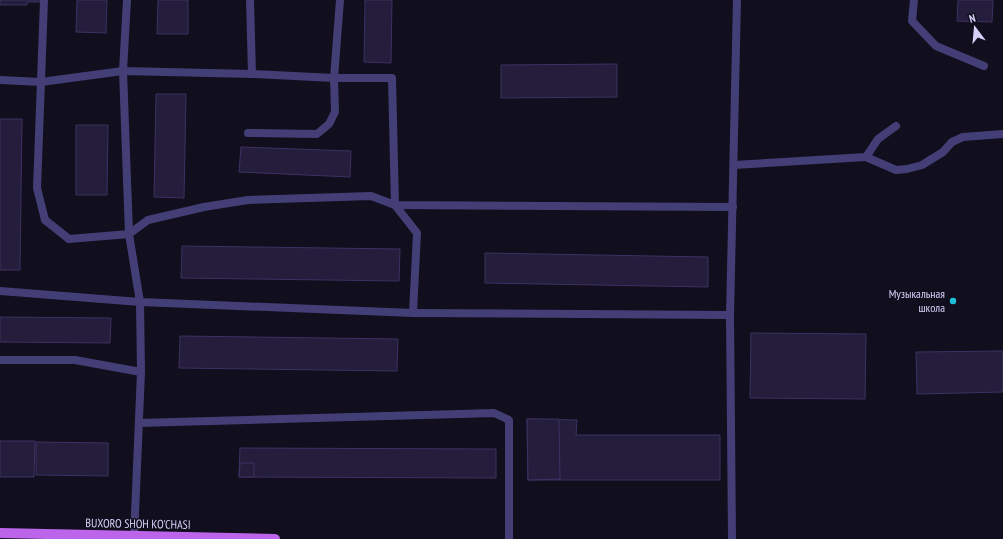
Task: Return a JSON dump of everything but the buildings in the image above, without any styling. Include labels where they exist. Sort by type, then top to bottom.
[{"type":"main road","name":"BUXORO SHOH KO'CHASI","points":[[0,533],[275,539]]},
{"type":"lane","points":[[44,0],[37,188],[45,220],[69,238],[129,234],[148,220],[204,207],[248,200],[371,196],[395,206],[733,207]]},
{"type":"lane","points":[[127,0],[123,71],[129,234],[140,302],[141,372],[134,537]]},
{"type":"lane","points":[[250,0],[252,74]]},
{"type":"lane","points":[[248,133],[317,134],[329,124],[335,112],[334,78],[340,0]]},
{"type":"lane","points":[[732,539],[730,315],[737,0]]},
{"type":"lane","points":[[914,0],[912,21],[936,46],[984,66]]},
{"type":"lane","points":[[0,80],[41,82],[123,71],[252,74],[334,78],[392,78],[395,206],[417,233],[412,312]]},
{"type":"lane","points":[[866,157],[878,139],[896,126]]},
{"type":"lane","points":[[734,165],[866,157],[896,170],[907,169],[922,165],[943,152],[952,142],[964,137],[1003,134]]},
{"type":"lane","points":[[0,291],[140,302],[412,312],[730,315]]},
{"type":"lane","points":[[0,360],[75,360],[141,372]]},
{"type":"lane","points":[[139,423],[494,413],[509,420],[509,539]]},
{"type":"place","name":"Музыкальная школа","points":[[953,301]]}]
